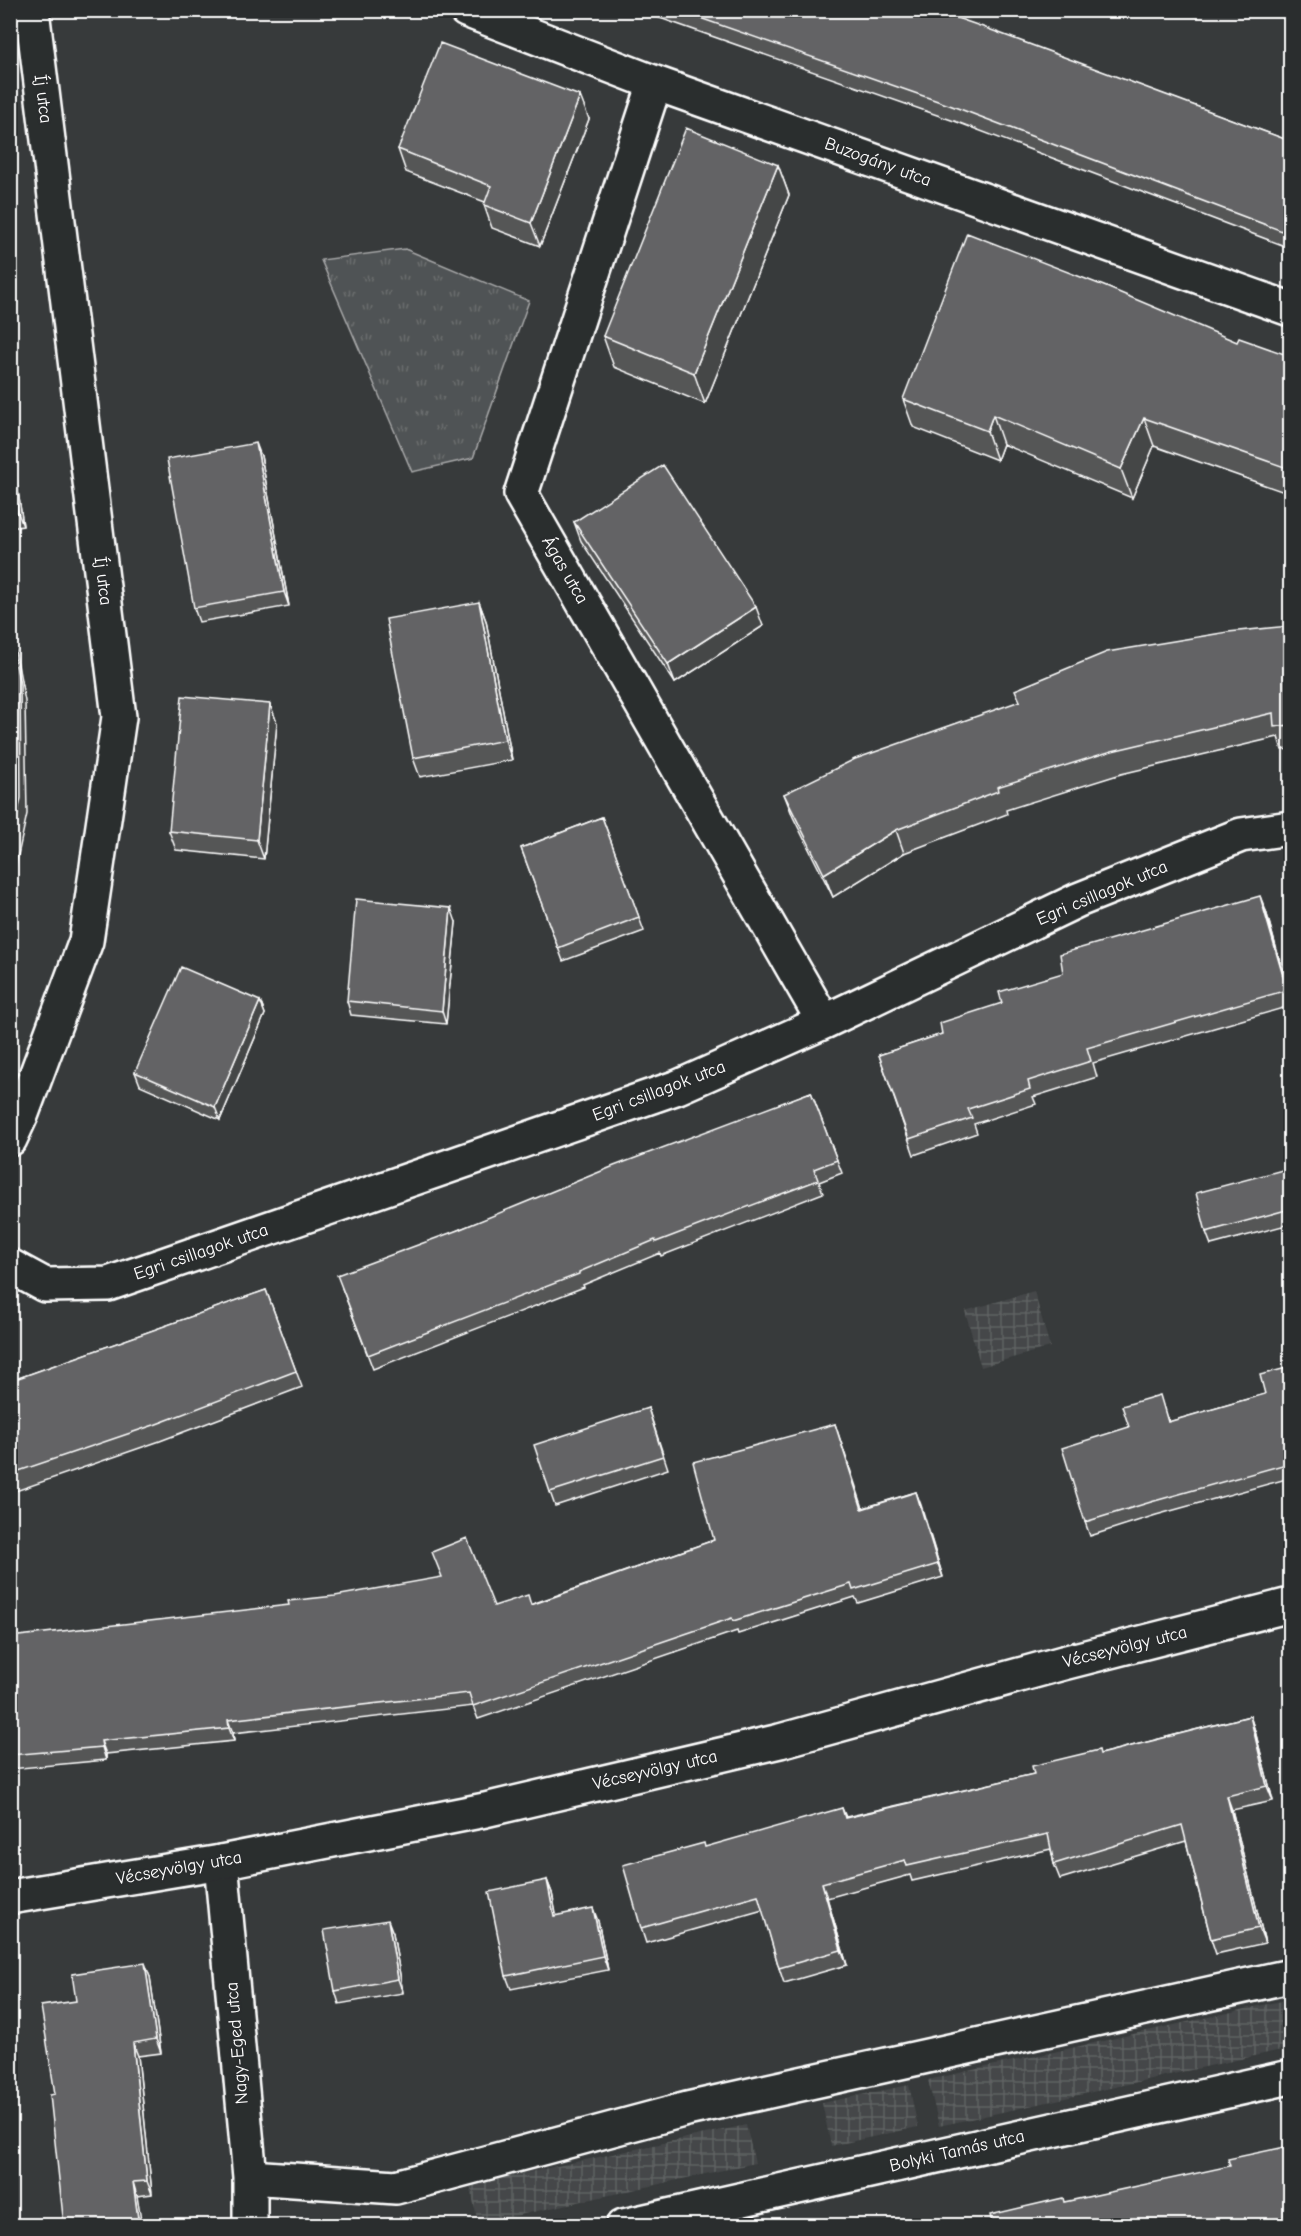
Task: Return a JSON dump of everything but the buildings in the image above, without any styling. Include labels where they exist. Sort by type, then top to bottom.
[{"type":"street","name":"Íj utca","points":[[10,1139],[22,1113],[86,941],[119,717],[32,10]]},
{"type":"street","name":"Buzogány utca","points":[[466,10],[655,83],[1290,309]]},
{"type":"street","name":"Ágas utca","points":[[655,83],[521,495],[824,1022]]},
{"type":"street","name":"Egri csillagok utca","points":[[10,1266],[45,1285],[108,1284],[678,1087],[824,1022],[1078,900],[1241,835],[1290,828]]},
{"type":"street","name":"Vécseyvölgy utca","points":[[10,1897],[221,1862],[485,1810],[780,1741],[1063,1663],[1290,1606]]},
{"type":"street","name":"Nagy-Eged utca","points":[[221,1862],[250,2177],[250,2226]]},
{"type":"street","points":[[250,2177],[396,2187],[687,2109],[1290,1976]]},
{"type":"street","name":"Bolyki Tamás utca","points":[[623,2226],[1290,2077]]},
{"type":"shaded area","points":[[1034,1291],[1050,1347],[981,1367],[965,1311]]},
{"type":"shaded area","points":[[1290,1999],[1290,2048],[939,2126],[928,2080]]},
{"type":"shaded area","points":[[909,2085],[918,2127],[831,2146],[822,2103]]},
{"type":"shaded area","points":[[746,2125],[755,2163],[478,2224],[470,2185]]},
{"type":"green space","points":[[405,249],[529,301],[473,458],[412,472],[321,260]]}]
